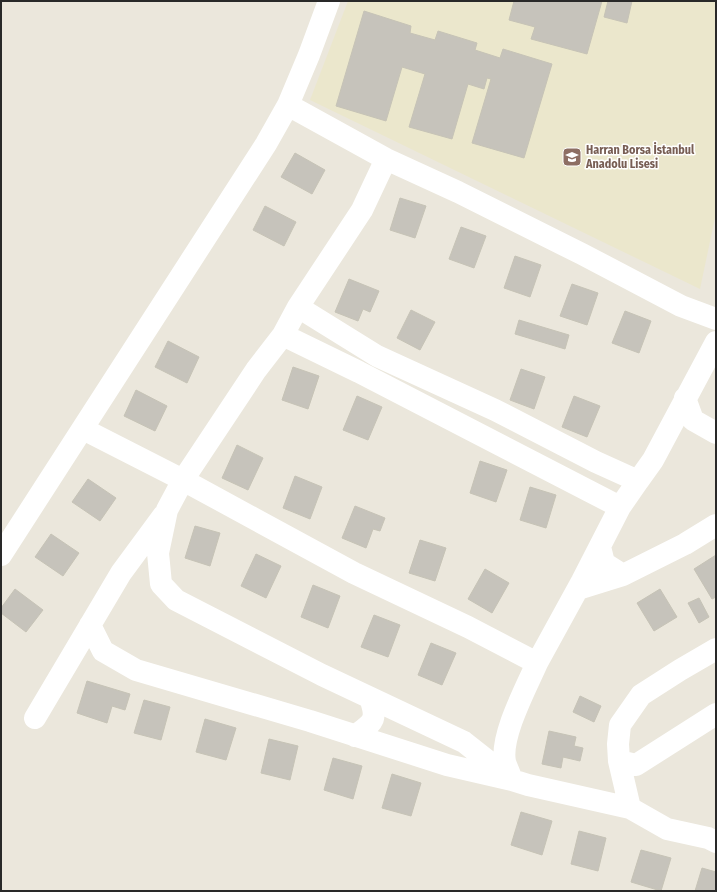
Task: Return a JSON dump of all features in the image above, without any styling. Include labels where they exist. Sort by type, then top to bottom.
[{"type":"street","points":[[1,555],[266,144],[288,105],[329,1]]},
{"type":"street","points":[[288,105],[386,159],[458,192],[681,306],[716,319]]},
{"type":"street","points":[[35,718],[90,624],[122,573],[167,510],[184,480],[256,370],[283,335],[298,307],[362,210],[386,159]]},
{"type":"street","points":[[298,307],[377,356],[496,410],[596,462],[638,481]]},
{"type":"street","points":[[283,335],[360,372],[620,508]]},
{"type":"street","points":[[512,780],[505,762],[505,743],[511,724],[537,663],[578,589],[620,508],[653,460],[716,342]]},
{"type":"street","points":[[685,398],[693,420],[716,433]]},
{"type":"street","points":[[83,429],[184,480],[354,573],[468,627],[537,663]]},
{"type":"street","points":[[167,510],[158,553],[161,584],[176,600],[322,675],[464,742],[512,780]]},
{"type":"street","points":[[578,589],[623,575],[685,544],[716,525]]},
{"type":"street","points":[[600,547],[604,563],[623,575]]},
{"type":"street","points":[[90,624],[103,651],[136,670],[447,765],[630,808],[667,829],[713,838]]},
{"type":"street","points":[[630,808],[619,761],[618,744],[620,725],[641,695],[716,649]]},
{"type":"street","points":[[355,736],[370,724],[374,718],[375,713],[370,698]]},
{"type":"street","points":[[619,761],[636,765],[716,714]]},
{"type":"shaded area","name":"Harran Borsa İstanbul Anadolu Lisesi","points":[[348,1],[716,1],[716,213],[700,289],[310,100]]},
{"type":"building","points":[[514,1],[602,1],[587,54],[531,39],[535,27],[509,20]]},
{"type":"building","points":[[608,1],[632,1],[627,23],[604,17]]},
{"type":"building","points":[[364,11],[411,26],[410,33],[435,40],[438,31],[477,43],[475,50],[500,58],[503,49],[552,64],[524,158],[472,143],[491,79],[487,78],[484,89],[468,84],[452,139],[409,127],[425,74],[402,67],[386,121],[336,106]]},
{"type":"building","points":[[295,153],[325,170],[312,194],[281,177]]},
{"type":"building","points":[[400,198],[426,206],[415,238],[390,230]]},
{"type":"building","points":[[265,206],[296,222],[284,246],[253,230]]},
{"type":"building","points":[[461,227],[486,236],[474,268],[449,259]]},
{"type":"building","points":[[515,256],[541,265],[530,297],[504,288]]},
{"type":"building","points":[[349,279],[379,291],[370,312],[363,309],[358,321],[335,312]]},
{"type":"building","points":[[572,284],[598,293],[587,325],[560,316]]},
{"type":"building","points":[[411,310],[435,322],[420,350],[397,338]]},
{"type":"building","points":[[625,311],[651,321],[639,353],[612,343]]},
{"type":"building","points":[[519,320],[569,335],[565,349],[515,334]]},
{"type":"building","points":[[168,341],[199,357],[187,383],[155,367]]},
{"type":"building","points":[[293,367],[319,376],[308,409],[282,400]]},
{"type":"building","points":[[521,369],[545,377],[534,409],[510,400]]},
{"type":"building","points":[[136,390],[167,406],[155,431],[124,416]]},
{"type":"building","points":[[357,396],[382,407],[368,440],[343,430]]},
{"type":"building","points":[[574,396],[600,406],[587,437],[562,427]]},
{"type":"building","points":[[237,445],[263,458],[248,490],[222,478]]},
{"type":"building","points":[[480,461],[507,470],[496,502],[470,493]]},
{"type":"building","points":[[295,476],[322,487],[310,519],[283,508]]},
{"type":"building","points":[[88,479],[116,498],[100,521],[72,502]]},
{"type":"building","points":[[530,487],[556,495],[546,528],[520,520]]},
{"type":"building","points":[[355,506],[385,518],[380,531],[373,529],[366,548],[342,538]]},
{"type":"building","points":[[195,526],[220,533],[210,566],[185,558]]},
{"type":"building","points":[[51,534],[79,553],[63,576],[35,557]]},
{"type":"building","points":[[420,540],[446,548],[435,581],[409,573]]},
{"type":"building","points":[[256,554],[281,566],[266,598],[241,586]]},
{"type":"building","points":[[716,555],[716,597],[712,599],[694,569]]},
{"type":"building","points":[[485,569],[509,583],[492,613],[468,599]]},
{"type":"building","points":[[313,585],[340,596],[328,628],[301,617]]},
{"type":"building","points":[[15,589],[43,610],[26,632],[1,613],[1,608]]},
{"type":"building","points":[[660,589],[677,617],[654,631],[637,603]]},
{"type":"building","points":[[699,598],[709,617],[699,623],[688,603]]},
{"type":"building","points":[[374,615],[400,625],[388,657],[361,647]]},
{"type":"building","points":[[431,643],[456,653],[442,685],[418,675]]},
{"type":"building","points":[[87,681],[130,694],[125,710],[112,706],[107,723],[77,713]]},
{"type":"building","points":[[580,696],[601,706],[594,722],[573,712]]},
{"type":"building","points":[[144,700],[170,707],[161,740],[134,733]]},
{"type":"building","points":[[205,719],[236,728],[226,760],[196,752]]},
{"type":"building","points":[[549,731],[576,737],[574,746],[583,748],[580,761],[563,757],[561,768],[542,764]]},
{"type":"building","points":[[269,739],[298,746],[290,780],[261,773]]},
{"type":"building","points":[[333,758],[362,766],[353,799],[324,790]]},
{"type":"building","points":[[392,774],[421,783],[411,816],[382,808]]},
{"type":"building","points":[[521,812],[552,821],[542,855],[511,845]]},
{"type":"building","points":[[579,831],[606,838],[598,871],[571,864]]},
{"type":"building","points":[[641,850],[671,858],[661,891],[631,882]]},
{"type":"building","points":[[702,868],[716,872],[716,891],[695,891]]},
{"type":"place","name":"Harran Borsa İstanbul Anadolu Lisesi","points":[[572,157]]}]
